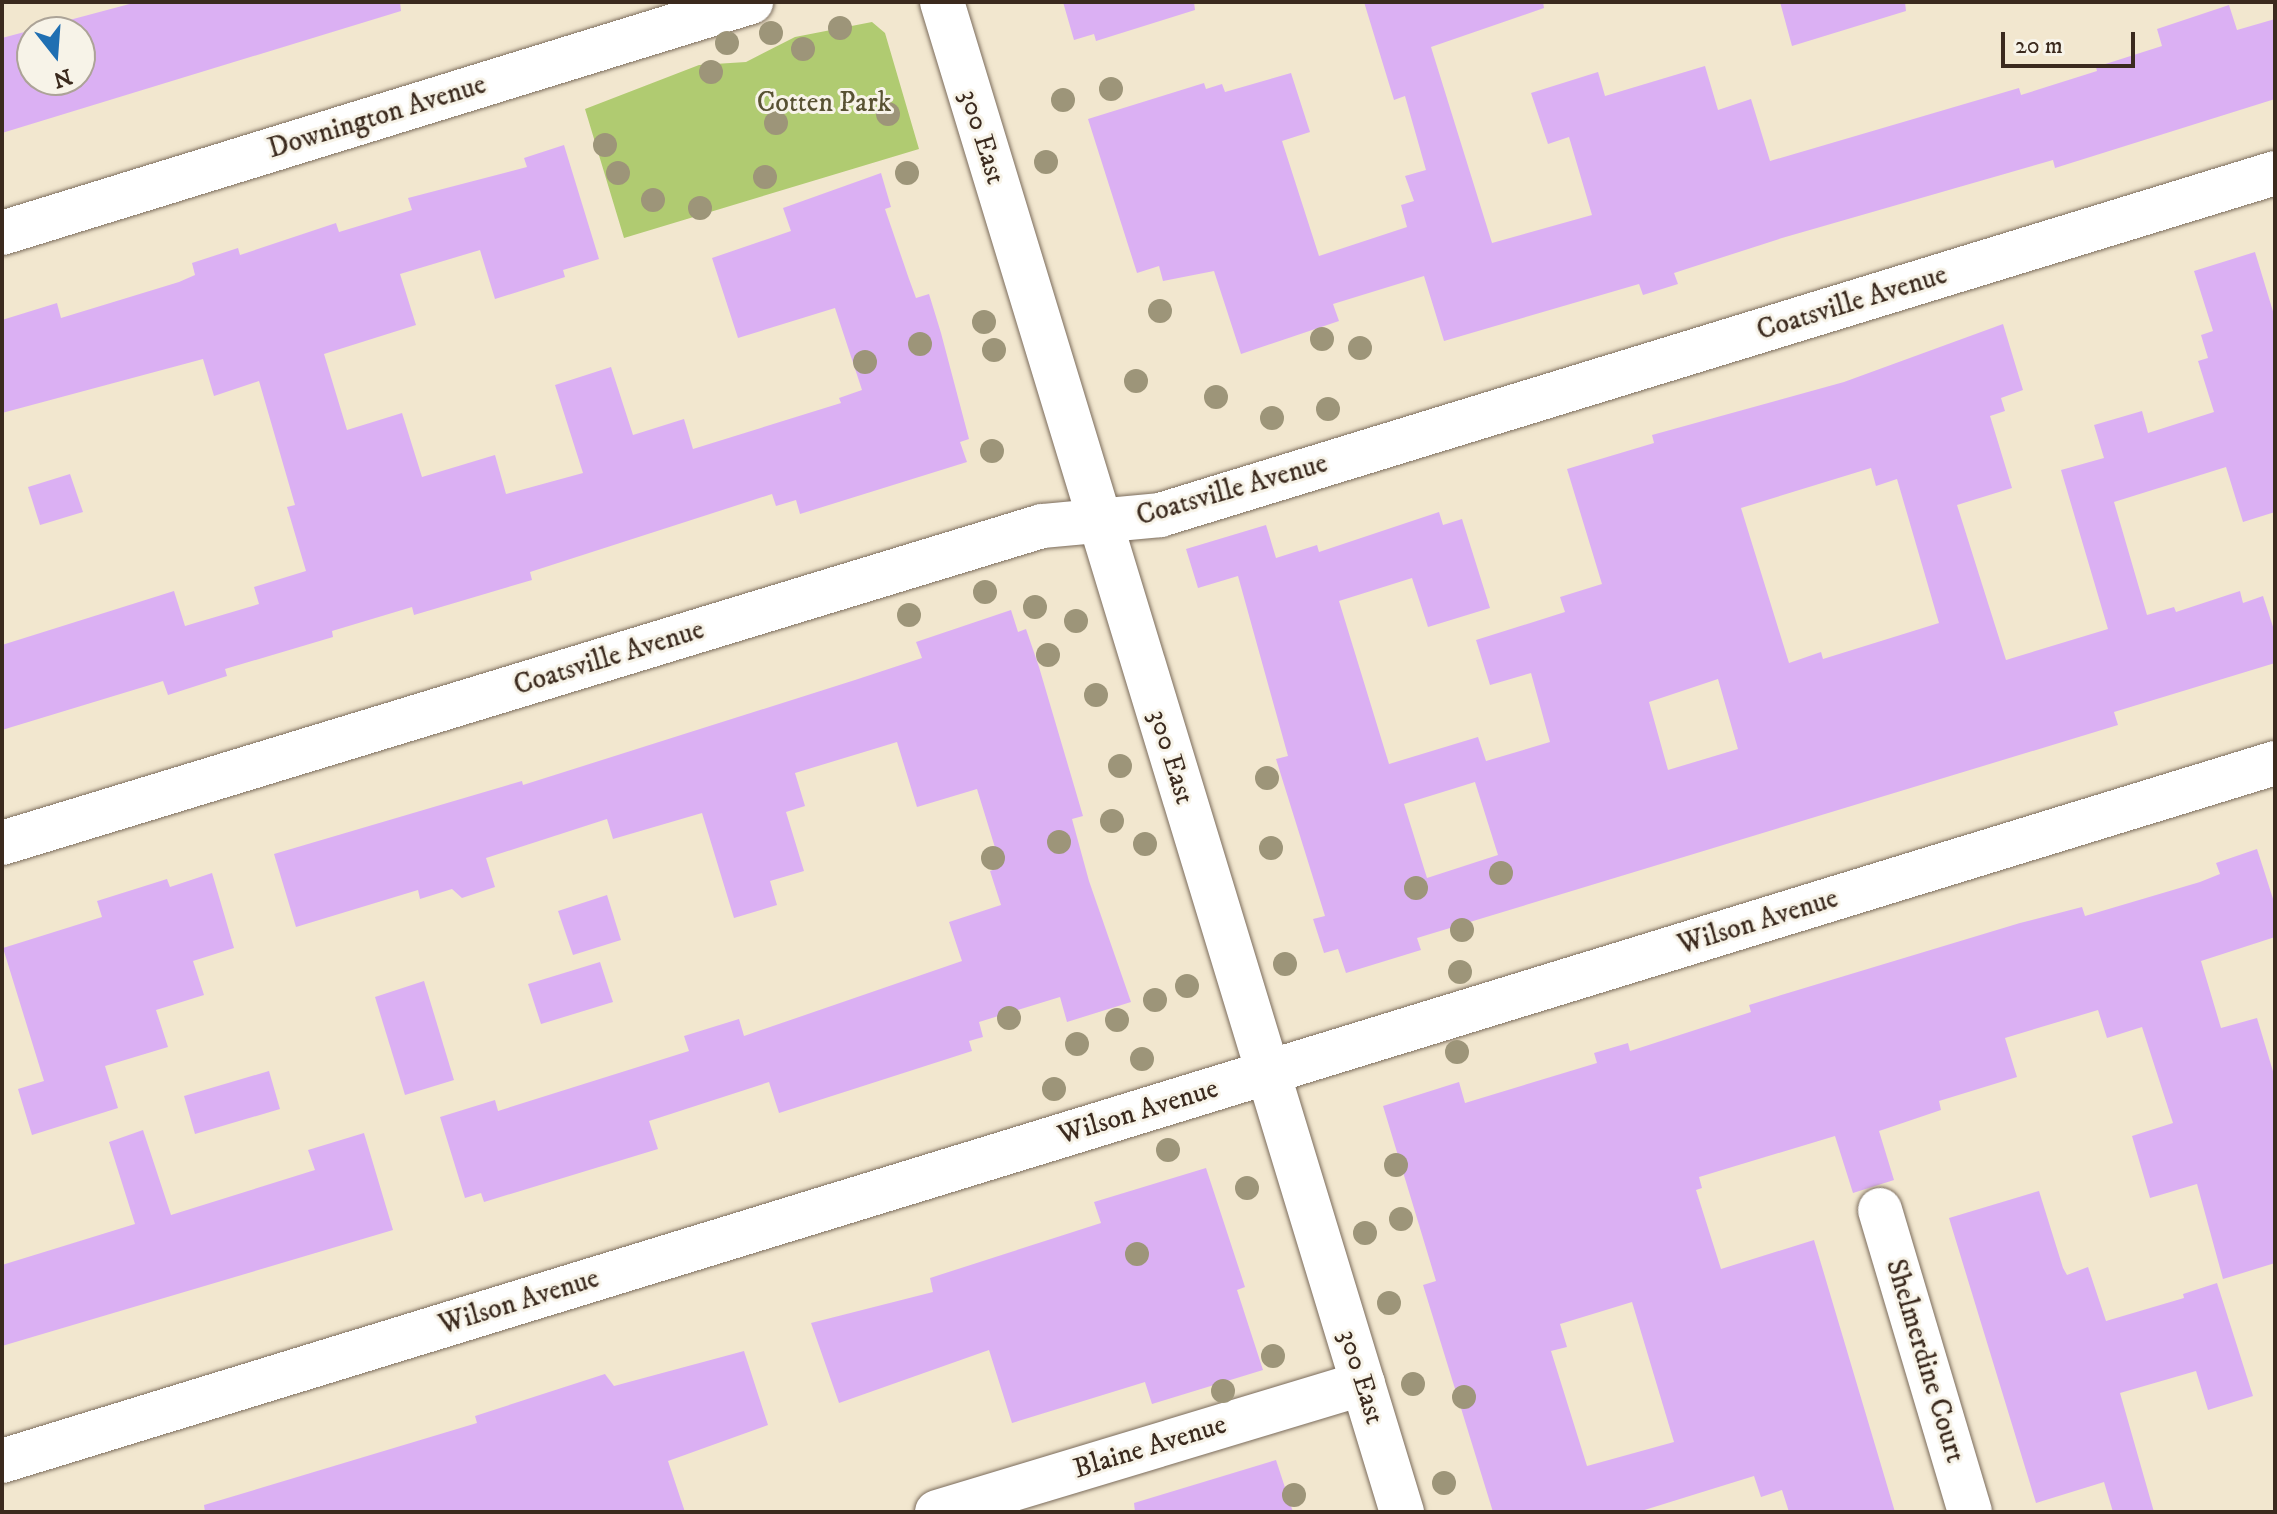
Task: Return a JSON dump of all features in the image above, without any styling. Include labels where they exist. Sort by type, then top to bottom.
[{"type":"street","name":"Downington Avenue","points":[[2,233],[751,2]]},
{"type":"street","name":"300 East","points":[[942,2],[1402,1512]]},
{"type":"street","name":"Coatsville Avenue","points":[[2,843],[1042,526],[1099,524],[1160,515],[2275,173]]},
{"type":"street","name":"Wilson Avenue","points":[[2,1461],[2275,763]]},
{"type":"street","name":"Shelmerdine Court","points":[[1880,1210],[1970,1512]]},
{"type":"street","name":"Blaine Avenue","points":[[937,1512],[1363,1383]]},
{"type":"green space","name":"Cotten Park","points":[[872,22],[885,33],[919,149],[624,238],[585,109],[699,65],[746,62],[795,37]]},
{"type":"building","points":[[137,2],[400,2],[401,11],[2,133],[2,38],[16,34],[16,96],[96,96],[96,16],[84,16]]},
{"type":"building","points":[[1063,2],[1194,2],[1195,10],[1096,41],[1094,34],[1074,40]]},
{"type":"building","points":[[1364,2],[1543,2],[1544,8],[1431,47],[1492,243],[1592,215],[1569,137],[1548,144],[1531,93],[1598,72],[1605,96],[1705,66],[1718,110],[1751,99],[1770,161],[2019,88],[2021,95],[2097,71],[2096,67],[2162,46],[2157,29],[2229,5],[2237,30],[2275,19],[2275,99],[2055,168],[2053,160],[1782,238],[1674,273],[1678,284],[1643,295],[1639,284],[1444,341],[1424,276],[1333,304],[1339,321],[1241,354],[1214,271],[1163,281],[1159,266],[1137,273],[1088,119],[1204,83],[1206,89],[1222,84],[1225,92],[1291,73],[1310,132],[1282,141],[1319,256],[1407,227],[1401,205],[1414,201],[1405,176],[1426,170],[1405,96],[1394,100]]},
{"type":"building","points":[[1780,2],[1905,2],[1906,11],[1792,46]]},
{"type":"building","points":[[564,145],[599,259],[563,270],[565,277],[495,299],[480,250],[400,274],[416,325],[324,354],[347,430],[402,413],[422,477],[495,455],[506,494],[583,473],[555,385],[611,367],[633,435],[684,419],[693,449],[841,403],[839,398],[862,390],[835,308],[738,338],[712,258],[791,231],[783,208],[881,173],[891,207],[885,209],[916,298],[929,294],[941,333],[969,439],[960,442],[967,462],[800,514],[796,500],[776,506],[772,494],[530,572],[532,580],[414,615],[412,607],[332,631],[333,637],[225,669],[227,676],[168,695],[163,681],[2,730],[2,645],[174,591],[185,626],[259,604],[254,587],[306,571],[287,507],[295,505],[259,381],[214,396],[203,359],[2,413],[2,320],[57,303],[61,318],[179,282],[195,275],[192,263],[238,248],[240,255],[336,223],[339,232],[412,210],[408,198],[527,167],[524,158]]},
{"type":"building","points":[[2255,252],[2275,318],[2275,512],[2243,522],[2226,467],[2114,502],[2147,615],[2174,607],[2176,612],[2240,591],[2243,603],[2263,596],[2275,633],[2275,663],[2114,712],[2118,725],[1417,938],[1421,950],[1346,973],[1338,949],[1324,953],[1313,919],[1325,916],[1276,759],[1288,756],[1238,576],[1198,588],[1186,549],[1266,525],[1276,558],[1317,545],[1319,552],[1439,512],[1443,525],[1462,519],[1490,608],[1428,627],[1412,578],[1339,601],[1389,764],[1478,737],[1486,761],[1550,742],[1531,673],[1490,685],[1476,640],[1565,612],[1560,597],[1602,584],[1567,469],[1654,443],[1652,435],[1844,382],[2003,324],[2023,390],[2001,398],[2005,411],[1990,416],[2012,488],[1957,505],[2006,660],[2108,629],[2061,470],[2104,458],[2094,425],[2142,411],[2148,433],[2214,412],[2198,361],[2208,358],[2201,335],[2213,331],[2194,271]],"holes":[[[1871,468],[1876,486],[1897,479],[1939,623],[1823,659],[1821,652],[1789,663],[1741,508]],[[1718,679],[1738,749],[1668,770],[1649,702]],[[1475,782],[1498,855],[1427,878],[1404,804]]]},
{"type":"building","points":[[70,474],[83,512],[40,525],[28,487]]},
{"type":"building","points":[[1011,610],[1018,632],[1026,629],[1039,667],[1083,816],[1072,819],[1089,881],[1131,1002],[1067,1022],[1060,997],[979,1022],[983,1037],[969,1041],[972,1051],[779,1113],[769,1082],[649,1121],[658,1149],[484,1202],[481,1193],[465,1198],[440,1117],[495,1100],[498,1111],[689,1051],[684,1036],[739,1019],[744,1036],[962,961],[949,922],[1001,905],[990,871],[1001,867],[977,789],[917,807],[897,742],[795,773],[805,806],[786,812],[804,871],[770,881],[777,905],[734,918],[702,813],[613,839],[607,819],[486,858],[495,887],[462,898],[452,889],[420,899],[418,890],[296,927],[274,854],[522,781],[523,785],[922,658],[916,642]]},
{"type":"building","points":[[2257,849],[2275,905],[2275,937],[2201,961],[2221,1028],[2257,1018],[2275,1078],[2275,1263],[2223,1279],[2197,1184],[2150,1198],[2132,1136],[2173,1123],[2142,1027],[2107,1038],[2098,1010],[2005,1038],[2017,1077],[1939,1101],[1941,1110],[1879,1131],[1894,1180],[1853,1193],[1835,1136],[1699,1177],[1702,1188],[1696,1190],[1721,1269],[1814,1240],[1895,1512],[1789,1512],[1782,1490],[1761,1497],[1754,1476],[1638,1512],[1493,1512],[1423,1285],[1436,1281],[1383,1106],[1459,1082],[1465,1103],[1597,1063],[1594,1053],[1628,1043],[1630,1051],[1751,1012],[1749,1005],[2020,923],[2082,907],[2085,916],[2200,882],[2220,874],[2216,863]],"holes":[[[1632,1302],[1674,1442],[1587,1466],[1551,1351],[1567,1347],[1560,1324]]]},
{"type":"building","points":[[212,873],[234,948],[193,961],[204,995],[156,1010],[168,1047],[105,1066],[118,1108],[32,1135],[18,1089],[44,1081],[3,948],[102,917],[97,901],[167,879],[170,887]]},
{"type":"building","points":[[607,895],[621,940],[573,955],[558,911]]},
{"type":"building","points":[[600,962],[613,1002],[541,1024],[528,984]]},
{"type":"building","points":[[424,981],[454,1080],[405,1095],[375,997]]},
{"type":"building","points":[[269,1071],[280,1109],[195,1134],[184,1096]]},
{"type":"building","points":[[143,1130],[171,1215],[315,1170],[308,1150],[364,1133],[393,1230],[2,1346],[2,1265],[135,1224],[109,1142]]},
{"type":"building","points":[[1206,1168],[1245,1287],[1237,1290],[1263,1370],[1152,1404],[1145,1382],[1012,1423],[989,1350],[839,1403],[811,1323],[933,1292],[930,1278],[1101,1223],[1094,1202]]},
{"type":"building","points":[[2039,1191],[2063,1268],[2067,1275],[2088,1267],[2106,1321],[2184,1298],[2183,1294],[2217,1283],[2253,1396],[2208,1410],[2196,1371],[2120,1393],[2154,1512],[2113,1512],[2104,1482],[2036,1503],[1949,1218]]},
{"type":"building","points":[[744,1351],[768,1425],[668,1461],[685,1512],[205,1512],[204,1505],[477,1423],[475,1416],[605,1374],[614,1386]]},
{"type":"building","points":[[1276,1460],[1293,1512],[1135,1512],[1134,1503]]}]
